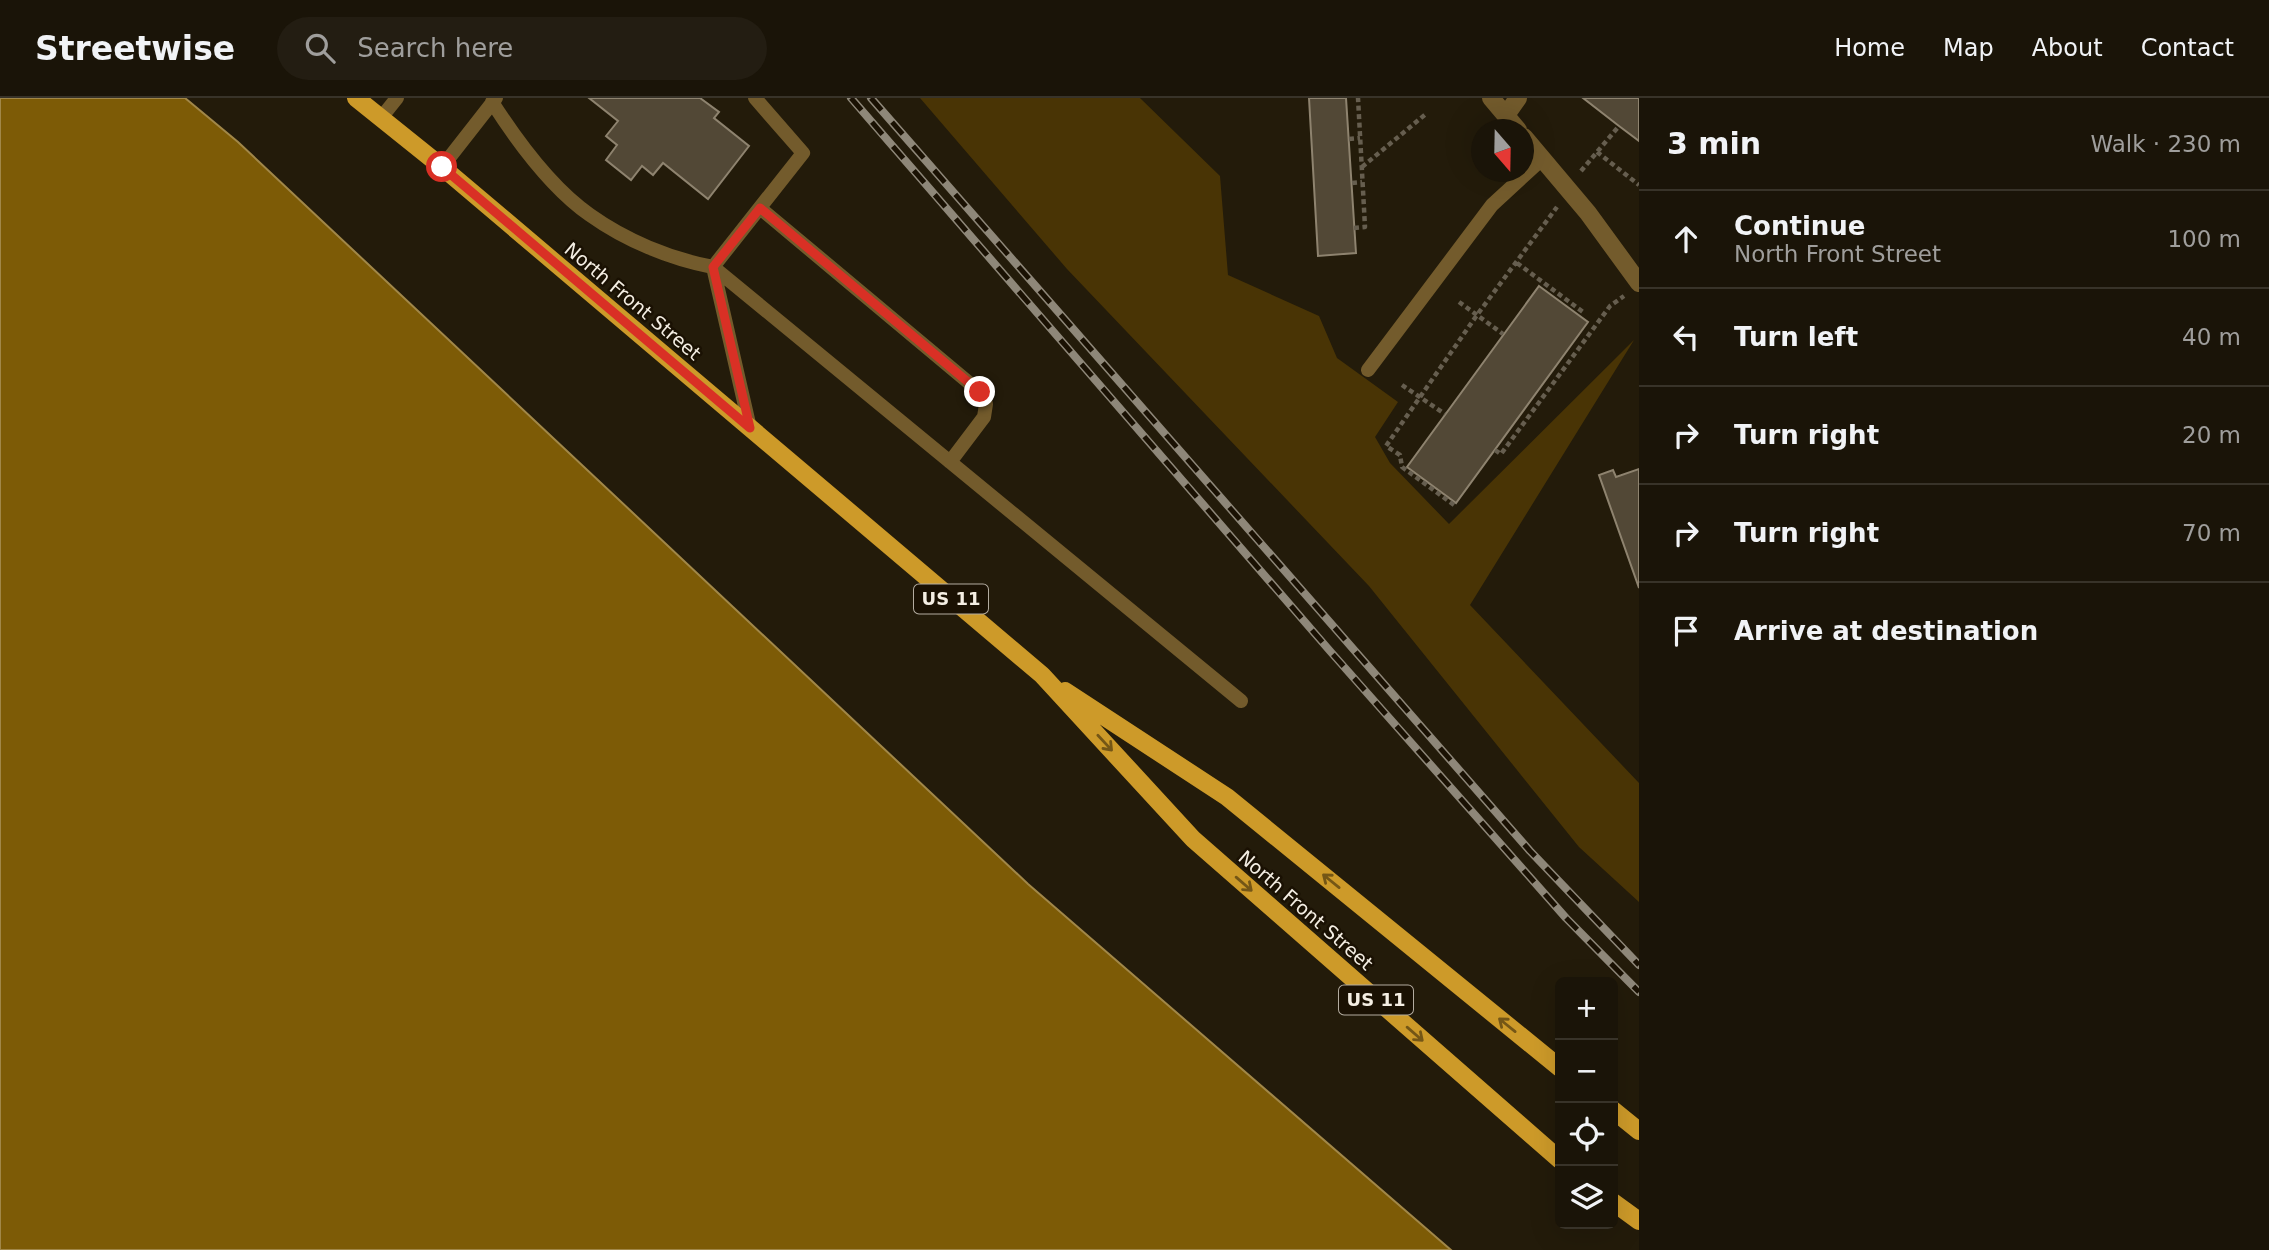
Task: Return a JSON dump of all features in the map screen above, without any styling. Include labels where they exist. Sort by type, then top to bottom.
[{"type":"main road","name":"North Front Street","points":[[363,100],[1042,675],[1227,797],[1555,1064]]},
{"type":"main road","name":"North Front Street","points":[[1042,675],[1193,839],[1555,1156]]},
{"type":"main road","points":[[1618,1114],[1639,1131]]},
{"type":"main road","points":[[1618,1206],[1639,1221]]},
{"type":"street","points":[[1491,98],[1509,119]]},
{"type":"street","points":[[1513,119],[1518,98]]},
{"type":"street","points":[[1534,149],[1588,213],[1639,283]]},
{"type":"lane","points":[[382,118],[397,98]]},
{"type":"lane","points":[[713,267],[803,153],[755,98]]},
{"type":"lane","points":[[442,167],[494,100],[517,140],[560,188],[589,215],[630,238],[688,262],[713,267],[1241,701]]},
{"type":"lane","points":[[1368,370],[1492,205],[1542,159]]},
{"type":"lane","points":[[760,208],[980,392],[986,404],[985,417],[950,462]]},
{"type":"lane","points":[[713,267],[750,428]]},
{"type":"path","points":[[1354,228],[1365,227],[1358,98]]},
{"type":"path","points":[[1362,167],[1427,113]]},
{"type":"path","points":[[1581,172],[1619,126]]},
{"type":"path","points":[[1349,139],[1360,138]]},
{"type":"path","points":[[1597,152],[1639,185]]},
{"type":"path","points":[[1352,183],[1362,182]]},
{"type":"path","points":[[1454,505],[1402,467],[1400,455],[1386,446],[1477,315],[1558,206]]},
{"type":"path","points":[[1517,263],[1583,312]]},
{"type":"path","points":[[1459,302],[1503,334]]},
{"type":"path","points":[[1495,450],[1501,454],[1616,302]]},
{"type":"path","points":[[1402,385],[1445,414]]},
{"type":"shaded area","points":[[0,98],[185,98],[238,142],[1028,884],[1451,1250],[0,1250]]},
{"type":"shaded area","points":[[920,98],[1140,98],[1220,176],[1228,275],[1319,316],[1337,358],[1398,402],[1375,437],[1390,463],[1449,524],[1634,340],[1470,605],[1639,783],[1639,902],[1579,847],[1369,586],[1067,269]]},
{"type":"building","points":[[589,98],[700,98],[719,112],[714,118],[749,146],[708,199],[663,163],[653,175],[642,166],[631,180],[606,160],[617,145],[606,136],[618,121]]},
{"type":"building","points":[[1309,98],[1346,98],[1356,253],[1318,256]]},
{"type":"building","points":[[1583,98],[1639,98],[1639,141],[1619,126]]},
{"type":"building","points":[[1539,286],[1588,322],[1456,503],[1407,467]]},
{"type":"building","points":[[1639,469],[1639,588],[1599,475],[1613,470],[1616,477]]},
{"type":"railway","points":[[851,98],[1330,651],[1566,918],[1639,992]]},
{"type":"railway","points":[[871,98],[1530,851],[1639,965]]},
{"type":"route","points":[[442,167],[750,428],[713,267],[760,208],[980,392]]}]
